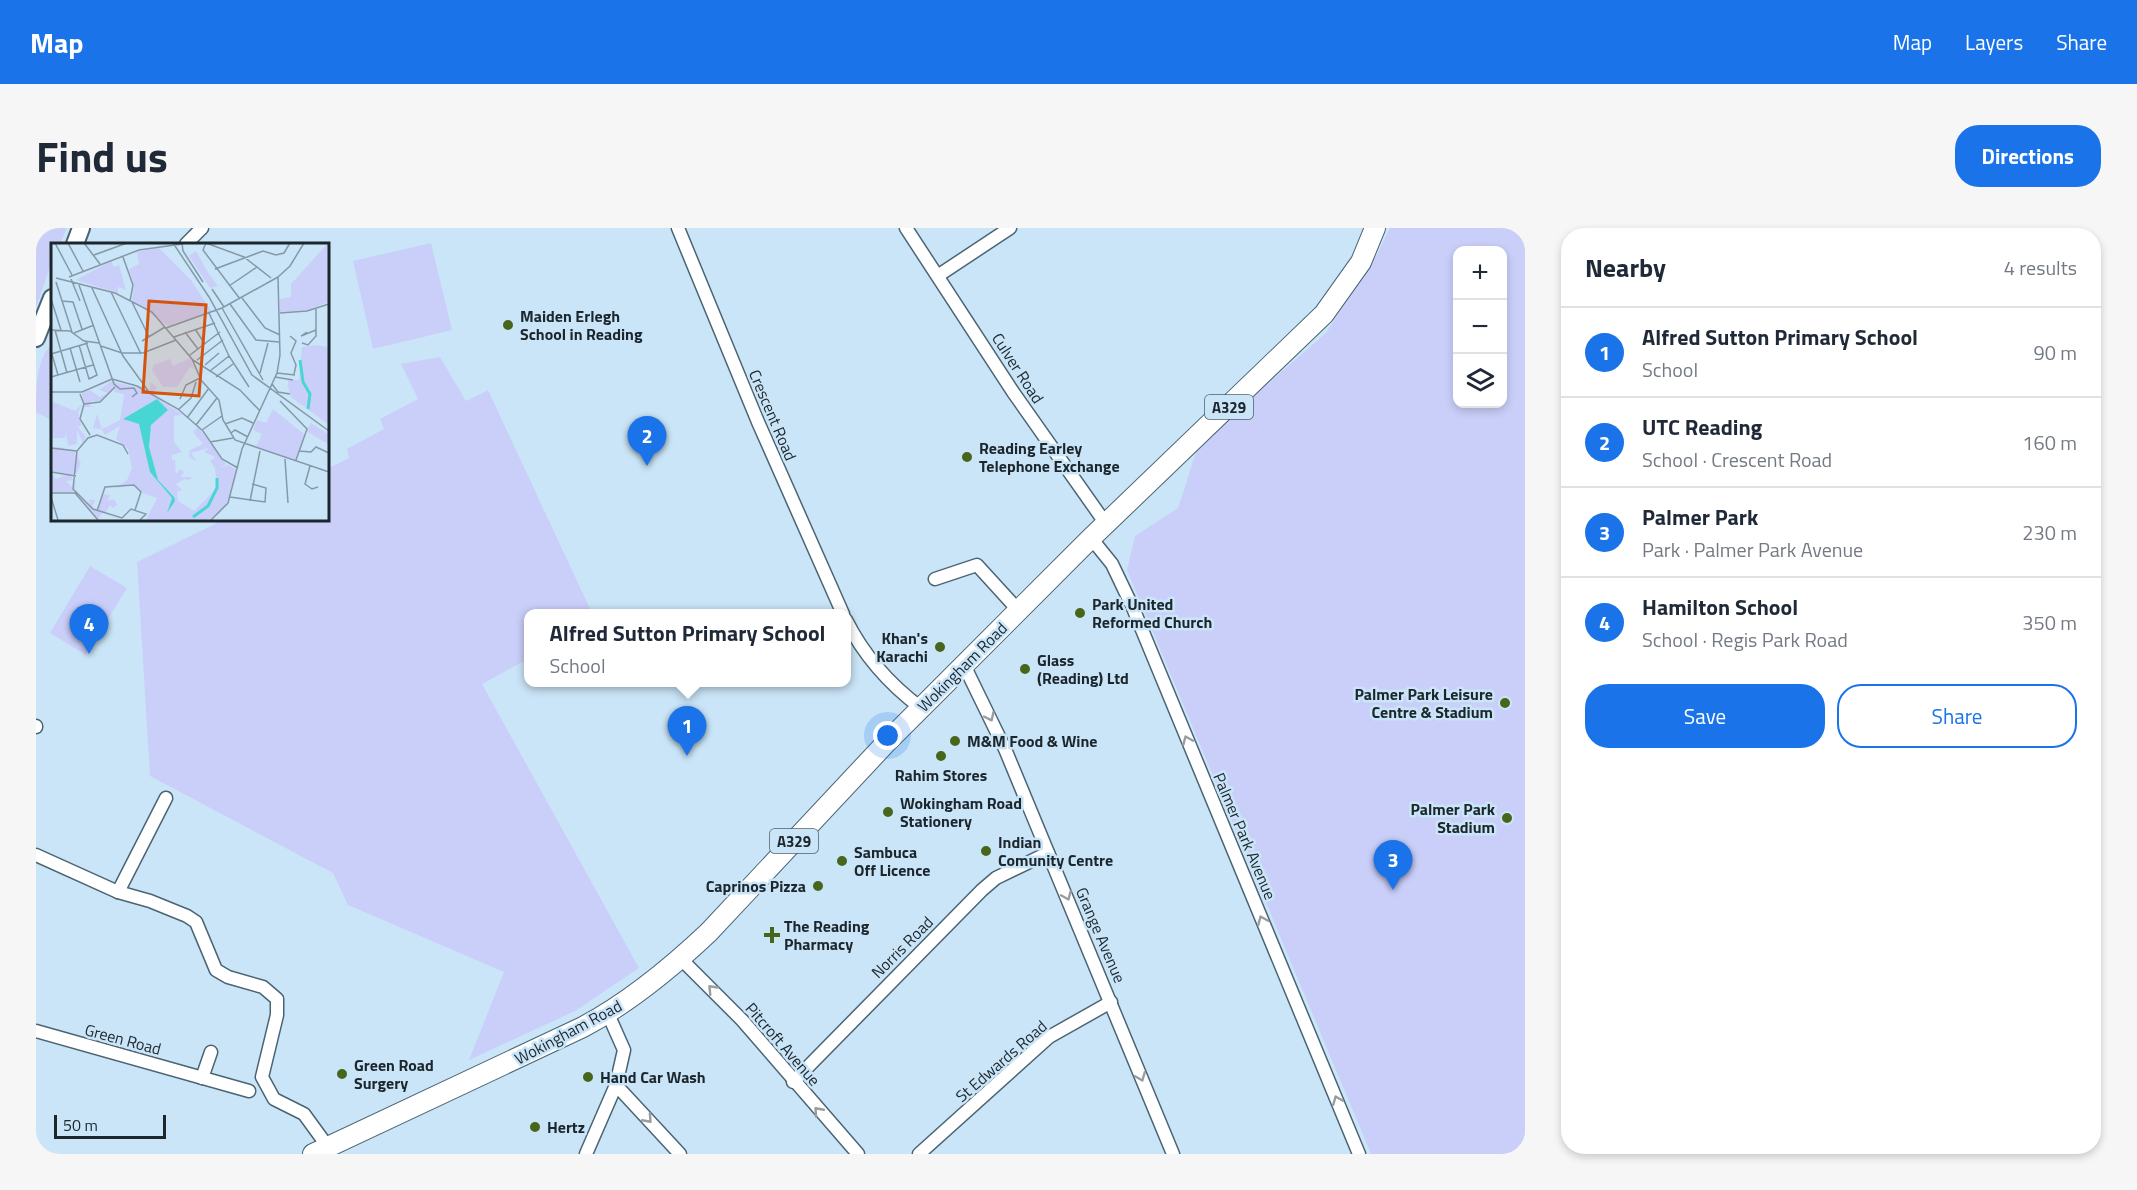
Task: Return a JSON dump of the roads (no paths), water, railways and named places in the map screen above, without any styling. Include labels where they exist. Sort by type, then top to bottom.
[{"type":"main road","name":"Wokingham Road","points":[[321,1150],[417,1107],[608,1014],[681,959],[710,932],[921,708],[1018,610],[1324,314],[1361,262],[1375,228]]},
{"type":"street","points":[[75,243],[81,228]]},
{"type":"street","points":[[187,243],[202,228]]},
{"type":"street","name":"Crescent Road","points":[[678,228],[716,324],[841,609]]},
{"type":"street","name":"Culver Road","points":[[906,228],[939,275],[1013,392],[1106,524]]},
{"type":"street","points":[[939,275],[1010,228]]},
{"type":"street","points":[[42,335],[51,302]]},
{"type":"street","name":"Palmer Park Avenue","points":[[1091,538],[1112,564],[1133,609],[1359,1154]]},
{"type":"street","points":[[935,579],[976,565],[1018,610]]},
{"type":"street","points":[[851,628],[878,669],[900,693],[921,708]]},
{"type":"street","name":"Grange Avenue","points":[[964,665],[1005,748],[1173,1154]]},
{"type":"street","points":[[118,892],[166,798]]},
{"type":"street","name":"Norris Road","points":[[793,1082],[982,890],[996,878],[1048,853]]},
{"type":"street","points":[[36,855],[118,892],[150,901],[187,916],[196,922],[216,970],[228,977],[262,987],[277,999],[277,1015],[262,1077],[274,1099],[304,1114],[321,1150]]},
{"type":"street","name":"Pitcroft Avenue","points":[[681,959],[742,1020],[793,1082],[858,1154]]},
{"type":"street","name":"St Edwards Road","points":[[919,1154],[1049,1037],[1111,1002]]},
{"type":"street","points":[[586,1154],[616,1085],[624,1050],[608,1014]]},
{"type":"street","name":"Green Road","points":[[36,1031],[249,1091]]},
{"type":"street","points":[[202,1078],[210,1052]]},
{"type":"street","points":[[616,1085],[680,1154]]},
{"type":"place","name":"Maiden Erlegh School in Reading","points":[[508,325]]},
{"type":"place","name":"Reading Earley Telephone Exchange","points":[[967,457]]},
{"type":"place","name":"UTC Reading","points":[[647,466]]},
{"type":"place","name":"Park United Reformed Church","points":[[1080,613]]},
{"type":"place","name":"Khan's Karachi","points":[[940,647]]},
{"type":"place","name":"Hamilton School","points":[[89,654]]},
{"type":"place","name":"Glass (Reading) Ltd","points":[[1025,669]]},
{"type":"place","name":"Palmer Park Leisure Centre & Stadium","points":[[1505,703]]},
{"type":"place","name":"M&M Food & Wine","points":[[955,741]]},
{"type":"place","name":"Alfred Sutton Primary School","points":[[687,756]]},
{"type":"place","name":"Rahim Stores","points":[[941,756]]},
{"type":"place","name":"Wokingham Road Stationery","points":[[888,812]]},
{"type":"place","name":"Palmer Park Stadium","points":[[1507,818]]},
{"type":"place","name":"Indian Comunity Centre","points":[[986,851]]},
{"type":"place","name":"Sambuca Off Licence","points":[[842,861]]},
{"type":"place","name":"Caprinos Pizza","points":[[818,886]]},
{"type":"place","name":"Palmer Park","points":[[1393,890]]},
{"type":"place","name":"The Reading Pharmacy","points":[[772,935]]},
{"type":"place","name":"Green Road Surgery","points":[[342,1074]]},
{"type":"place","name":"Hand Car Wash","points":[[588,1077]]},
{"type":"place","name":"Hertz","points":[[535,1127]]}]
